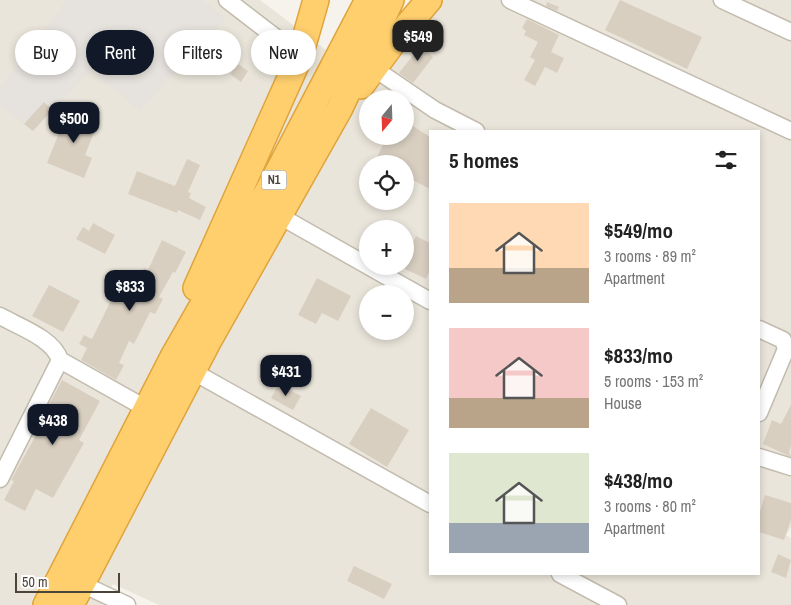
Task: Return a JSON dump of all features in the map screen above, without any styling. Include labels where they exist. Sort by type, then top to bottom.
[{"type":"highway","points":[[307,30],[316,0]]},
{"type":"highway","name":"N1","points":[[77,595],[182,364],[269,189],[368,0]]},
{"type":"highway","name":"N1","points":[[46,605],[147,409],[182,364],[278,215],[340,108],[391,0]]},
{"type":"highway","points":[[340,108],[375,69],[401,33],[430,0]]},
{"type":"highway","points":[[182,364],[201,276],[292,75]]},
{"type":"street","points":[[226,0],[266,30]]},
{"type":"street","points":[[510,0],[791,131]]},
{"type":"street","points":[[722,0],[791,32]]},
{"type":"street","points":[[375,69],[435,110],[474,130]]},
{"type":"street","points":[[278,215],[429,300]]},
{"type":"street","points":[[0,316],[49,344],[58,352],[60,360],[0,479]]},
{"type":"street","points":[[760,329],[784,340],[786,349],[760,411]]},
{"type":"street","points":[[60,360],[147,409]]},
{"type":"street","points":[[182,364],[429,503]]},
{"type":"street","points":[[760,457],[791,467]]},
{"type":"street","points":[[562,575],[618,605]]},
{"type":"street","points":[[77,595],[127,605]]},
{"type":"shaded area","points":[[0,0],[260,0],[300,30],[251,30],[251,75],[316,75],[316,43],[368,82],[414,0],[791,0],[791,527],[786,535],[791,538],[791,605],[159,605],[113,584],[102,605],[0,605]]},
{"type":"shaded area","points":[[67,0],[202,0],[226,18],[215,30],[164,30],[164,75],[173,75],[140,111],[97,75],[154,75],[154,30],[86,30],[86,75],[33,131],[0,105],[0,87],[15,68],[15,75],[76,75],[76,30],[44,30]]},
{"type":"building","points":[[620,0],[702,37],[687,69],[605,30]]},
{"type":"building","points":[[547,2],[559,7],[557,11],[546,6]]},
{"type":"building","points":[[527,19],[559,35],[551,52],[564,58],[557,73],[545,67],[535,86],[524,80],[535,60],[530,57],[538,42],[524,35],[526,31],[522,28]]},
{"type":"building","points":[[425,40],[434,46],[428,53],[433,57],[413,83],[399,73]]},
{"type":"building","points":[[241,66],[248,71],[241,82],[231,75],[241,75]]},
{"type":"building","points":[[44,102],[52,110],[33,131],[24,124]]},
{"type":"building","points":[[69,108],[99,120],[85,155],[92,158],[84,178],[47,163]]},
{"type":"building","points":[[414,127],[429,136],[429,188],[414,181],[414,155],[378,155],[383,145],[414,145]]},
{"type":"building","points":[[187,159],[200,165],[188,192],[191,193],[189,198],[206,207],[200,220],[178,210],[177,213],[128,194],[137,171],[175,186]]},
{"type":"building","points":[[93,223],[115,235],[105,254],[76,239],[83,227],[89,231]]},
{"type":"building","points":[[416,236],[429,242],[429,272],[426,279],[414,273],[414,240]]},
{"type":"building","points":[[162,240],[186,252],[159,297],[163,299],[155,314],[150,312],[134,344],[129,341],[119,363],[124,365],[116,380],[81,360],[87,348],[79,344],[84,335],[92,339],[123,276],[136,283],[144,268],[148,270]]},
{"type":"building","points":[[317,278],[351,296],[338,321],[322,313],[316,324],[298,315]]},
{"type":"building","points":[[49,285],[80,301],[63,332],[32,316]]},
{"type":"building","points":[[62,380],[100,401],[79,440],[84,443],[53,498],[36,489],[25,511],[4,500],[14,481],[11,480],[46,417],[43,416]]},
{"type":"building","points":[[279,384],[301,396],[293,410],[271,398]]},
{"type":"building","points":[[791,405],[791,446],[789,452],[791,457],[763,444],[772,420],[781,424]]},
{"type":"building","points":[[371,408],[409,430],[387,467],[349,444]]},
{"type":"building","points":[[765,495],[791,503],[791,520],[784,540],[760,532],[760,512]]},
{"type":"building","points":[[778,554],[791,560],[786,578],[771,572]]},
{"type":"building","points":[[354,566],[392,584],[384,599],[347,581]]}]
